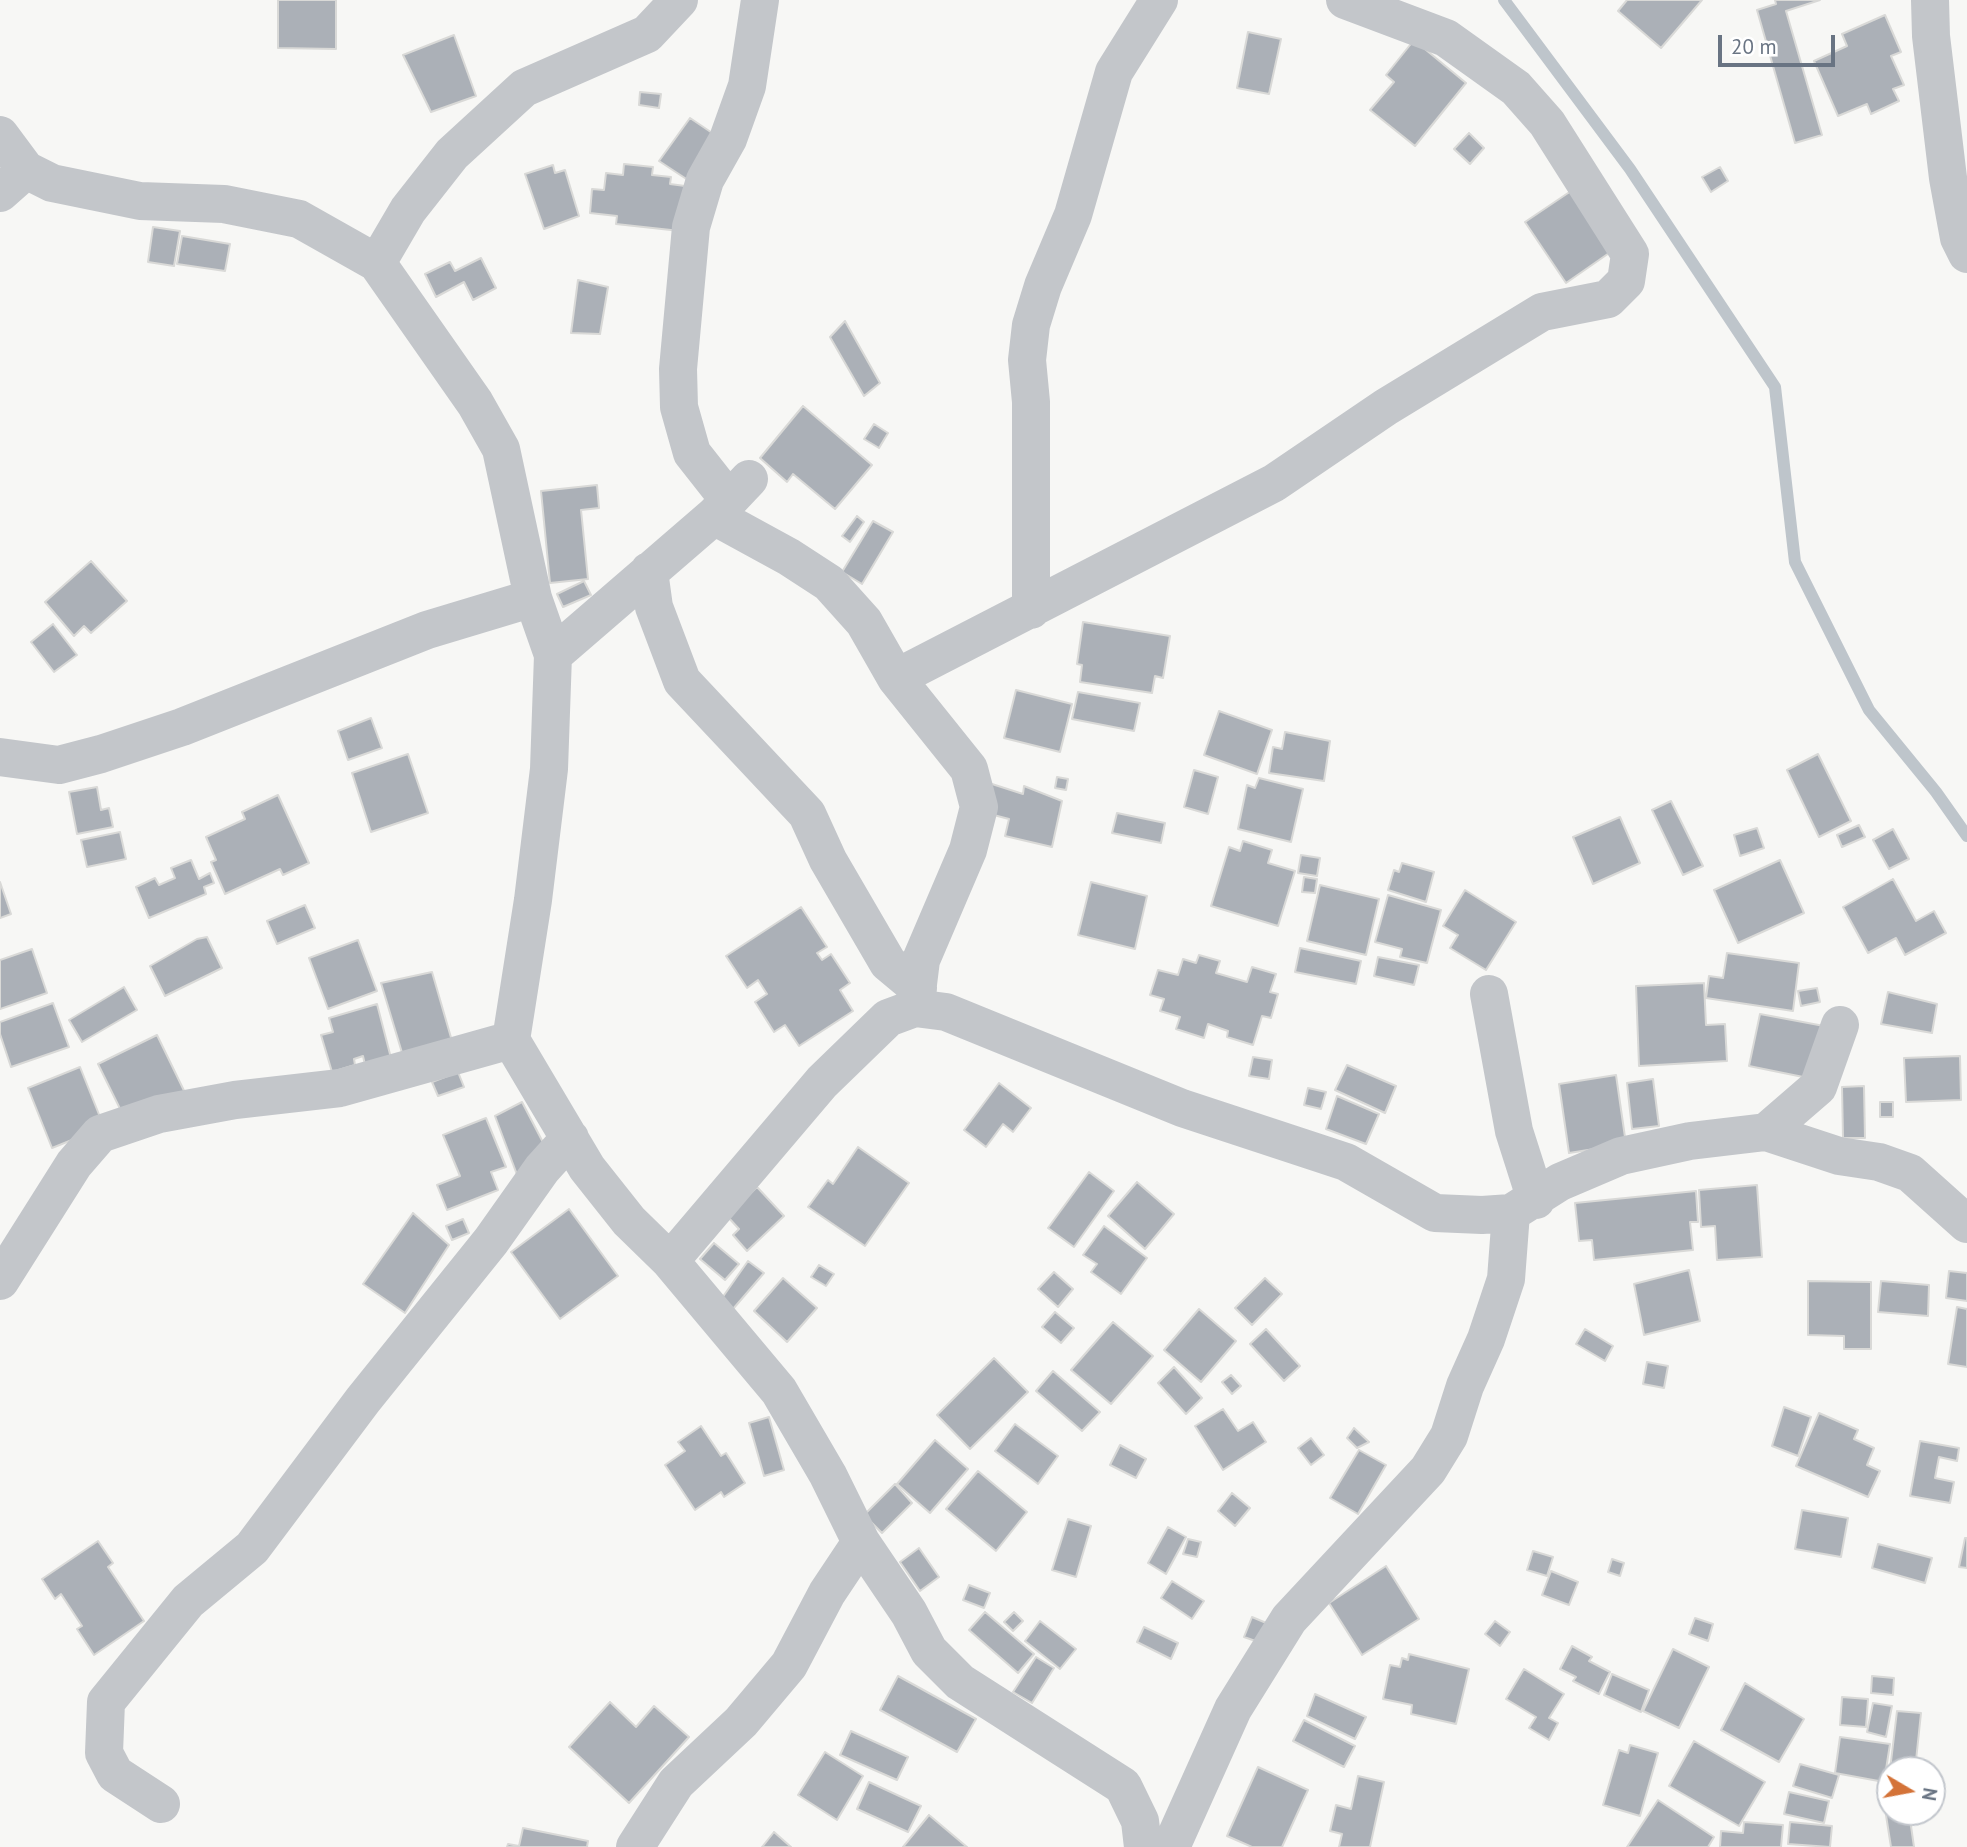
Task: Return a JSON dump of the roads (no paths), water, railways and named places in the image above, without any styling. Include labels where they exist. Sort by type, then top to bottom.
[{"type":"street","points":[[377,263],[408,210],[452,154],[524,88],[647,34],[679,0]]},
{"type":"street","points":[[670,1261],[822,1082],[888,1018],[916,998],[921,960],[968,850],[979,807],[969,769],[896,678],[864,621],[829,583],[789,557],[731,498],[692,453],[679,407],[678,369],[691,227],[705,180],[728,139],[747,86],[760,0]]},
{"type":"street","points":[[1031,610],[1031,402],[1027,360],[1031,325],[1043,286],[1073,215],[1114,72],[1159,0]]},
{"type":"street","points":[[896,678],[1274,483],[1386,407],[1542,312],[1608,299],[1626,281],[1630,254],[1547,123],[1516,88],[1446,38],[1345,0]]},
{"type":"street","points":[[1930,0],[1931,36],[1948,178],[1959,238],[1967,254]]},
{"type":"street","points":[[0,135],[13,181],[52,183],[140,201],[224,204],[299,219],[377,263],[475,403],[501,449],[533,598],[553,655],[547,782],[533,900],[511,1041],[587,1168],[629,1221],[670,1261],[779,1391],[828,1475],[862,1542],[909,1613],[929,1651],[960,1682],[1123,1786],[1154,1846]]},
{"type":"street","points":[[553,655],[731,498]]},
{"type":"street","points":[[649,570],[654,607],[682,681],[807,814],[828,860],[888,963],[916,998],[1182,1108],[1346,1161],[1435,1213],[1524,1206],[1560,1182],[1621,1156],[1690,1141],[1766,1132],[1839,1156],[1879,1163],[1910,1173],[1967,1224]]},
{"type":"street","points":[[0,757],[59,765],[101,754],[182,727],[427,630],[533,598]]},
{"type":"street","points":[[1154,1846],[1233,1709],[1289,1619],[1428,1470],[1449,1436],[1506,1279],[1524,1206],[1514,1131],[1489,994]]},
{"type":"street","points":[[1766,1132],[1818,1087],[1840,1025]]},
{"type":"street","points":[[0,1280],[74,1164],[100,1135],[159,1114],[235,1100],[340,1088],[511,1041]]},
{"type":"street","points":[[161,1804],[116,1774],[104,1753],[106,1702],[188,1601],[252,1548],[363,1400],[498,1231],[542,1169],[570,1138]]},
{"type":"street","points":[[635,1847],[676,1783],[741,1722],[789,1665],[827,1593],[862,1542]]},
{"type":"waterway","points":[[1504,0],[1630,169],[1775,387],[1795,562],[1869,710],[1936,792],[1967,836]]}]
